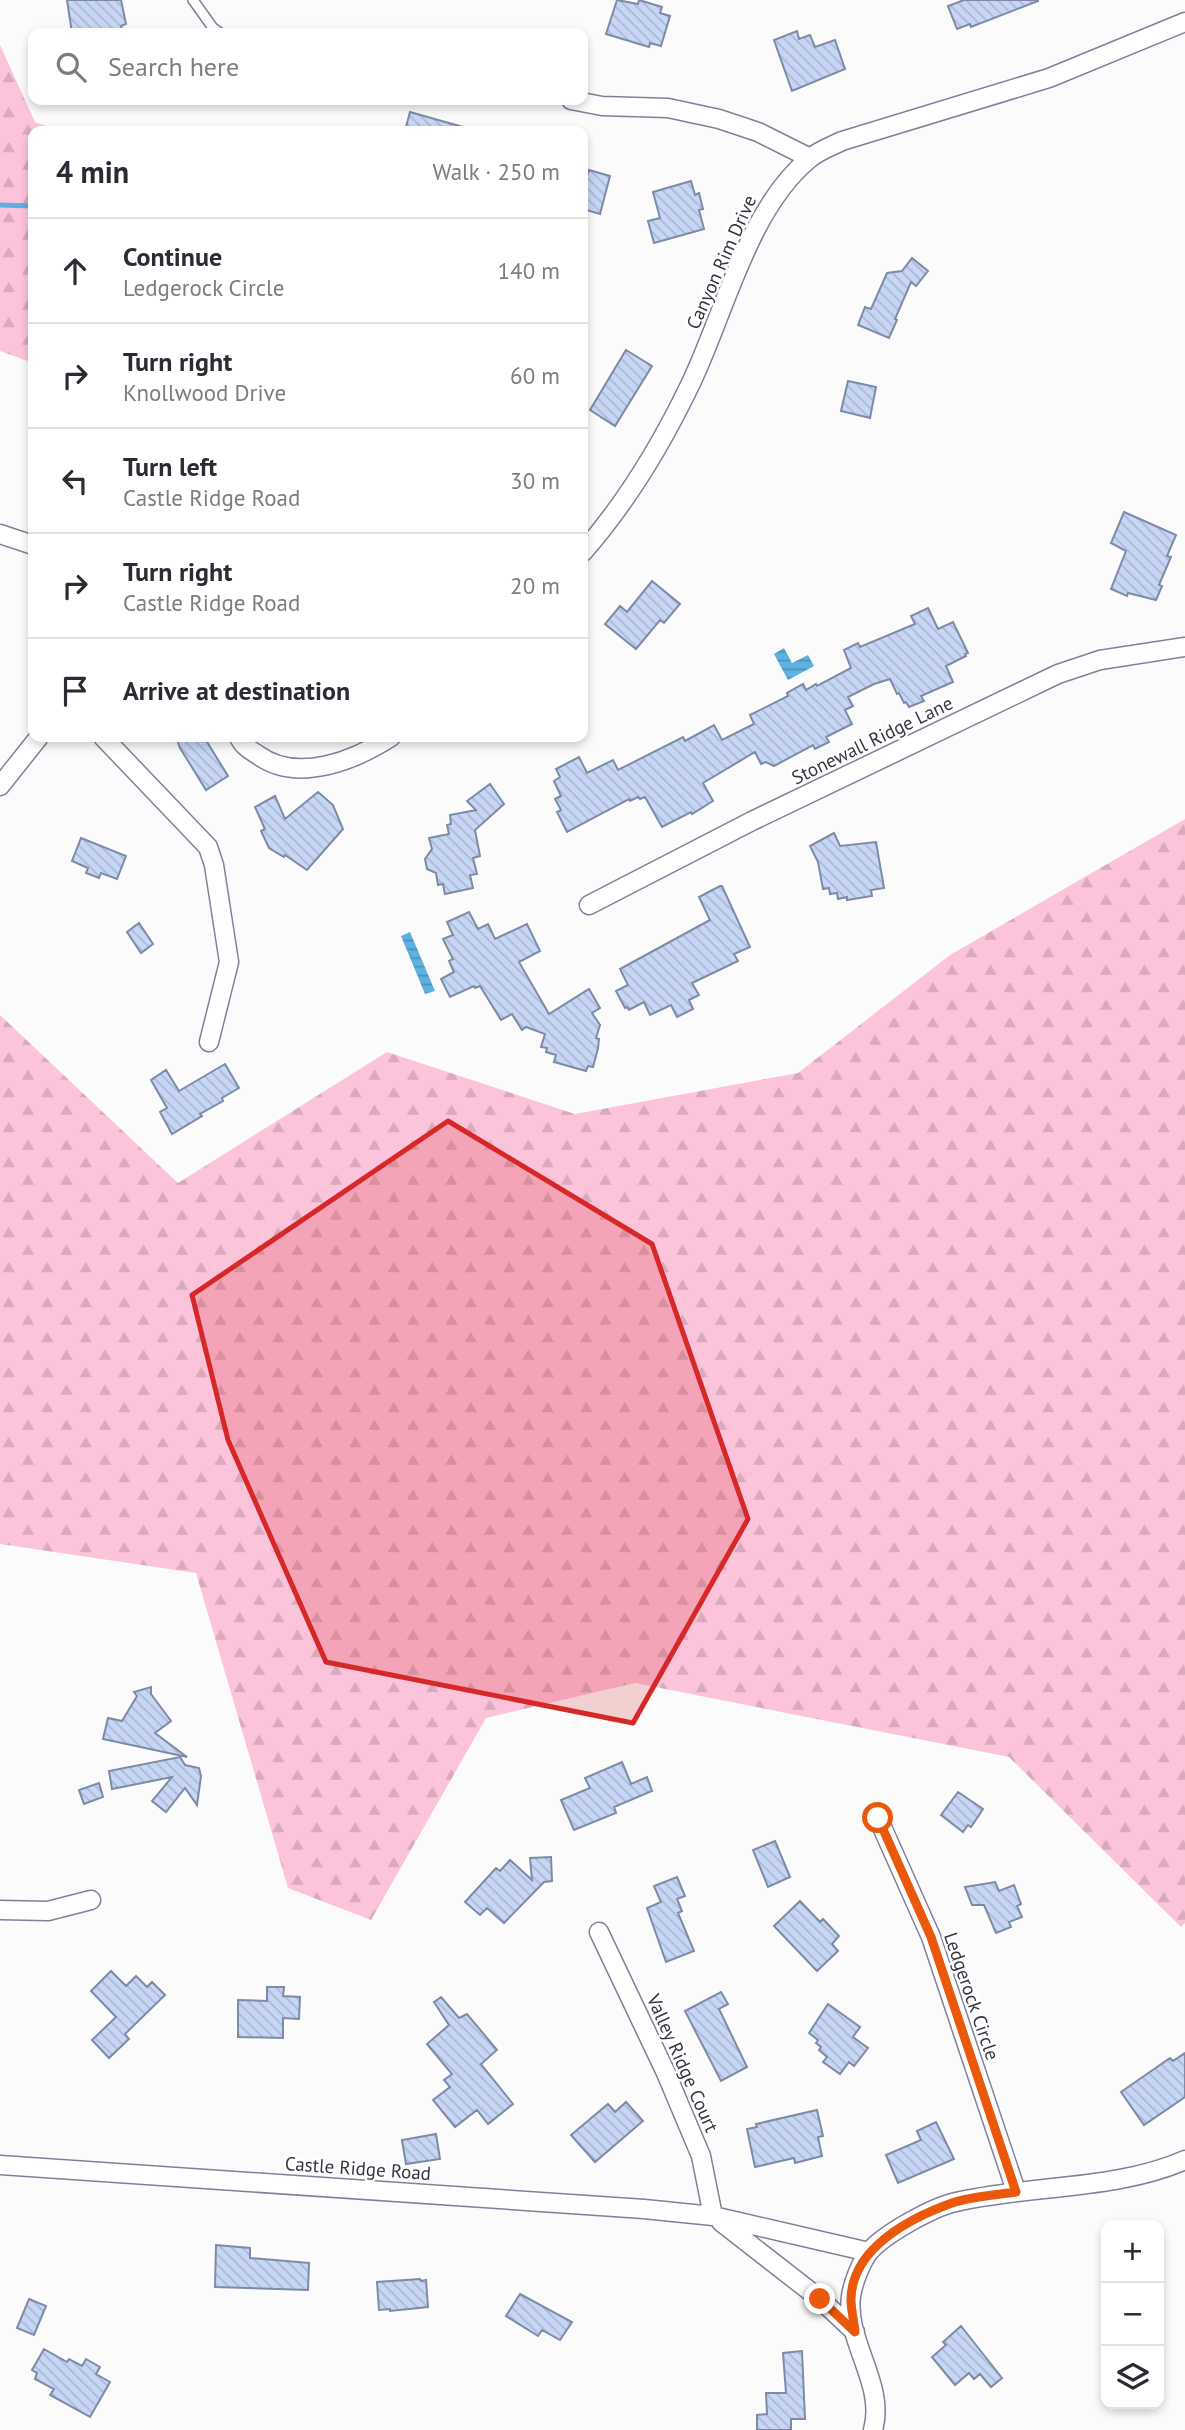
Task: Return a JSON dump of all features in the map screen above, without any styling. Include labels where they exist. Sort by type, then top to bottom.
[{"type":"street","name":"Canyon Rim Drive","points":[[588,545],[640,476],[690,386],[738,268],[775,196],[810,158],[842,141],[1049,78],[1185,22]]},
{"type":"street","points":[[588,103],[667,108],[719,118],[758,132],[810,158]]},
{"type":"street","points":[[0,534],[28,543]]},
{"type":"street","name":"Stonewall Ridge Lane","points":[[589,905],[752,821],[1058,674],[1100,660],[1185,647]]},
{"type":"street","points":[[0,786],[35,742]]},
{"type":"street","points":[[108,742],[208,847],[214,864],[229,962],[209,1042]]},
{"type":"street","points":[[241,742],[270,764],[293,768],[326,766],[368,752],[383,742]]},
{"type":"street","name":"Ledgerock Circle","points":[[878,1818],[931,1937],[1016,2192]]},
{"type":"street","points":[[0,1910],[48,1911],[91,1900]]},
{"type":"street","name":"Valley Ridge Court","points":[[599,1932],[666,2073],[701,2156],[713,2216]]},
{"type":"street","points":[[873,2430],[873,2388],[855,2332],[851,2297],[856,2278],[869,2252],[908,2223],[953,2203],[1136,2176],[1185,2160]]},
{"type":"street","name":"Castle Ridge Road","points":[[0,2165],[713,2216],[869,2252]]},
{"type":"street","points":[[713,2216],[820,2299],[855,2332]]},
{"type":"lane","points":[[193,0],[213,28]]},
{"type":"highlighted area","points":[[448,1121],[652,1244],[748,1519],[633,1723],[326,1662],[228,1440],[192,1295]]},
{"type":"green space","points":[[0,45],[35,122],[46,126],[28,126],[28,361],[0,351]]},
{"type":"green space","points":[[1185,819],[1185,1923],[1181,1927],[1009,1757],[635,1683],[486,1718],[371,1920],[288,1888],[196,1573],[0,1544],[0,1015],[178,1183],[387,1052],[575,1114],[798,1073],[950,955]]},
{"type":"water","points":[[784,648],[792,663],[808,655],[814,666],[788,680],[774,654]]},
{"type":"water","points":[[410,932],[435,991],[425,994],[401,936]]},
{"type":"building","points":[[67,0],[121,0],[126,24],[122,28],[71,28]]},
{"type":"building","points":[[617,0],[638,4],[639,0],[662,7],[660,13],[670,16],[661,46],[650,43],[649,47],[606,34]]},
{"type":"building","points":[[964,0],[1038,1],[971,27],[970,24],[957,29],[948,6]]},
{"type":"building","points":[[797,31],[799,39],[810,35],[815,47],[835,40],[845,69],[792,91],[774,40]]},
{"type":"building","points":[[410,112],[459,126],[406,126]]},
{"type":"building","points":[[589,170],[610,176],[600,214],[588,210]]},
{"type":"building","points":[[691,181],[695,195],[699,193],[703,209],[699,210],[704,229],[654,243],[648,221],[660,218],[653,192]]},
{"type":"building","points":[[912,258],[928,271],[916,286],[911,282],[889,338],[858,325],[865,307],[871,309],[887,273],[902,271]]},
{"type":"building","points":[[626,350],[652,366],[615,426],[590,410]]},
{"type":"building","points":[[848,381],[876,387],[870,418],[841,411]]},
{"type":"building","points":[[1124,512],[1176,535],[1167,556],[1171,557],[1159,585],[1162,586],[1156,600],[1128,593],[1127,596],[1111,589],[1126,551],[1111,543]]},
{"type":"building","points":[[652,581],[680,604],[664,623],[660,620],[636,649],[605,624],[620,606],[627,612]]},
{"type":"building","points":[[928,608],[938,629],[953,622],[968,653],[946,666],[953,682],[921,696],[924,701],[909,707],[899,693],[897,694],[890,679],[874,684],[848,697],[853,706],[845,710],[852,724],[826,737],[829,742],[815,749],[813,745],[774,766],[766,762],[761,764],[755,752],[703,783],[713,801],[692,814],[691,812],[662,827],[645,797],[638,797],[630,801],[629,799],[567,832],[557,812],[561,810],[555,799],[561,796],[554,781],[560,777],[556,769],[579,757],[587,773],[613,760],[618,770],[683,737],[685,741],[714,725],[722,740],[754,724],[750,715],[788,696],[787,693],[803,684],[806,690],[851,668],[844,650],[858,643],[860,647],[915,624],[911,616]]},
{"type":"building","points":[[178,742],[207,742],[228,776],[206,790]]},
{"type":"building","points":[[490,784],[504,804],[475,830],[480,856],[473,858],[477,874],[470,875],[473,888],[445,894],[443,884],[438,885],[436,873],[427,869],[425,859],[432,849],[429,838],[449,834],[447,825],[451,824],[450,815],[476,810],[467,801]]},
{"type":"building","points":[[318,792],[333,805],[343,829],[307,870],[269,848],[261,831],[265,829],[255,807],[275,796],[285,819]]},
{"type":"building","points":[[834,833],[840,846],[876,842],[884,888],[871,890],[872,896],[847,900],[847,897],[838,899],[837,893],[830,894],[829,888],[823,889],[818,862],[810,846]]},
{"type":"building","points":[[81,838],[126,856],[117,879],[101,873],[99,878],[86,873],[88,868],[72,861]]},
{"type":"building","points":[[720,886],[750,947],[734,954],[738,961],[692,983],[699,995],[689,1000],[693,1009],[677,1017],[671,1005],[650,1015],[644,1002],[629,1010],[625,1008],[616,991],[628,985],[620,969],[710,920],[699,897]]},
{"type":"building","points":[[469,912],[478,929],[488,924],[495,939],[527,924],[540,951],[519,962],[549,1014],[589,989],[600,1008],[592,1013],[600,1025],[593,1067],[588,1066],[586,1071],[554,1062],[556,1055],[541,1047],[545,1034],[526,1027],[522,1030],[512,1014],[501,1020],[480,986],[450,997],[441,979],[454,972],[449,961],[453,959],[443,939],[453,935],[447,922]]},
{"type":"building","points":[[139,923],[153,944],[141,953],[127,932]]},
{"type":"building","points":[[225,1064],[239,1088],[200,1114],[202,1116],[172,1134],[160,1112],[167,1108],[151,1080],[166,1070],[179,1091]]},
{"type":"building","points":[[151,1687],[151,1694],[171,1721],[155,1733],[187,1757],[103,1739],[108,1718],[122,1721],[137,1696],[134,1692]]},
{"type":"building","points":[[180,1757],[185,1765],[199,1768],[201,1776],[197,1805],[185,1788],[166,1812],[152,1801],[172,1777],[112,1789],[109,1771]]},
{"type":"building","points":[[622,1762],[631,1784],[647,1777],[652,1791],[614,1807],[616,1813],[574,1830],[561,1800],[590,1788],[585,1778]]},
{"type":"building","points":[[99,1783],[103,1797],[84,1804],[79,1790]]},
{"type":"building","points":[[958,1792],[983,1809],[971,1827],[968,1825],[963,1832],[941,1815]]},
{"type":"building","points":[[775,1841],[790,1877],[768,1887],[753,1850]]},
{"type":"building","points":[[551,1857],[552,1881],[544,1882],[504,1923],[487,1908],[480,1915],[465,1902],[496,1868],[500,1871],[510,1860],[532,1880],[530,1858]]},
{"type":"building","points":[[677,1877],[685,1896],[677,1899],[682,1911],[678,1913],[694,1951],[666,1962],[647,1908],[661,1902],[654,1886]]},
{"type":"building","points":[[995,1882],[999,1891],[1014,1885],[1021,1904],[1017,1906],[1022,1917],[1009,1922],[1011,1927],[996,1933],[984,1905],[972,1905],[965,1887]]},
{"type":"building","points":[[800,1901],[820,1922],[823,1919],[839,1936],[832,1944],[838,1951],[817,1971],[774,1926]]},
{"type":"building","points":[[111,1971],[126,1986],[136,1976],[147,1987],[152,1982],[165,1995],[125,2034],[129,2039],[109,2058],[92,2040],[116,2017],[91,1991]]},
{"type":"building","points":[[267,1987],[284,1987],[283,1996],[300,1997],[299,2019],[283,2018],[283,2038],[238,2037],[238,2000],[267,2001]]},
{"type":"building","points":[[721,1992],[728,2004],[719,2009],[747,2067],[721,2081],[685,2011]]},
{"type":"building","points":[[441,1997],[459,2018],[467,2014],[497,2050],[481,2064],[513,2104],[488,2124],[477,2110],[455,2127],[433,2100],[450,2087],[444,2080],[452,2074],[427,2044],[449,2025],[434,2002]]},
{"type":"building","points":[[828,2004],[860,2027],[853,2037],[868,2048],[854,2066],[849,2062],[840,2074],[823,2062],[827,2057],[819,2050],[821,2047],[816,2043],[818,2040],[809,2033]]},
{"type":"building","points":[[1185,2053],[1185,2097],[1144,2125],[1121,2092],[1170,2058],[1173,2061]]},
{"type":"building","points":[[626,2102],[643,2121],[595,2162],[571,2135],[608,2104],[615,2112]]},
{"type":"building","points":[[817,2110],[823,2136],[818,2137],[822,2156],[795,2163],[794,2158],[755,2167],[747,2129],[757,2127],[756,2124]]},
{"type":"building","points":[[936,2122],[954,2159],[898,2183],[886,2155],[921,2140],[917,2131]]},
{"type":"building","points":[[436,2134],[440,2159],[406,2164],[402,2140]]},
{"type":"building","points":[[216,2245],[250,2248],[250,2258],[309,2263],[308,2290],[215,2287]]},
{"type":"building","points":[[426,2280],[428,2307],[379,2310],[377,2282]]},
{"type":"building","points":[[520,2294],[572,2322],[560,2340],[542,2330],[538,2336],[506,2316]]},
{"type":"building","points":[[29,2299],[46,2306],[34,2335],[17,2328]]},
{"type":"building","points":[[961,2326],[1002,2378],[991,2387],[980,2374],[974,2379],[969,2373],[955,2385],[932,2357],[946,2345],[943,2342]]},
{"type":"building","points":[[44,2349],[67,2362],[69,2359],[82,2366],[86,2359],[100,2367],[96,2374],[110,2382],[90,2417],[50,2395],[54,2389],[35,2379],[37,2373],[32,2370]]},
{"type":"building","points":[[802,2351],[805,2419],[791,2419],[791,2430],[757,2430],[757,2415],[767,2414],[766,2393],[786,2393],[783,2353]]},
{"type":"waterway","points":[[0,205],[28,206]]},
{"type":"route","points":[[820,2299],[855,2332],[851,2297],[856,2278],[869,2252],[908,2223],[953,2203],[1016,2192],[931,1937],[878,1818]]}]
